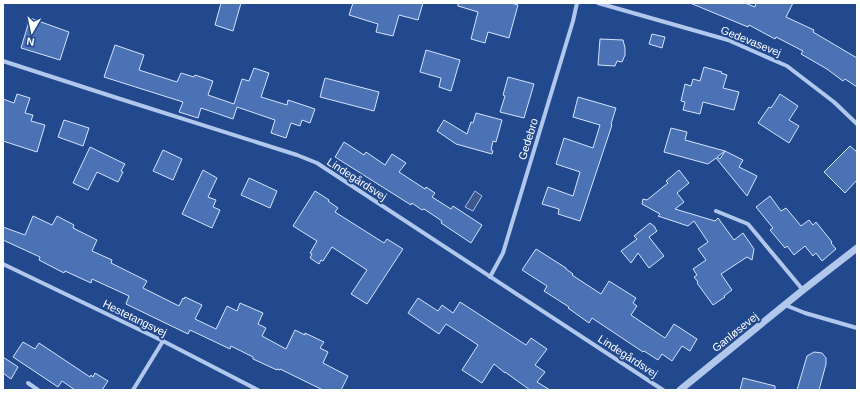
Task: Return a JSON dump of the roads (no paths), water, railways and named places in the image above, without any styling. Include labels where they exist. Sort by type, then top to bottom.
[{"type":"street","name":"Gedebro","points":[[490,277],[503,253],[571,29],[577,3]]},
{"type":"street","name":"Gedevasevej","points":[[598,3],[728,40],[787,66],[834,102],[857,124]]},
{"type":"street","name":"Lindegårdsvej","points":[[3,61],[297,155],[317,164],[663,390]]},
{"type":"street","points":[[716,210],[748,224],[803,290]]},
{"type":"street","name":"Ganløsevej","points":[[680,390],[857,248]]},
{"type":"street","name":"Hestetangsvej","points":[[3,264],[163,341],[255,389]]},
{"type":"street","points":[[785,305],[805,313],[857,328]]},
{"type":"street","points":[[133,390],[163,341]]},
{"type":"street","points":[[28,384],[38,390]]},
{"type":"water","points":[[475,191],[482,196],[473,211],[465,207]]}]
